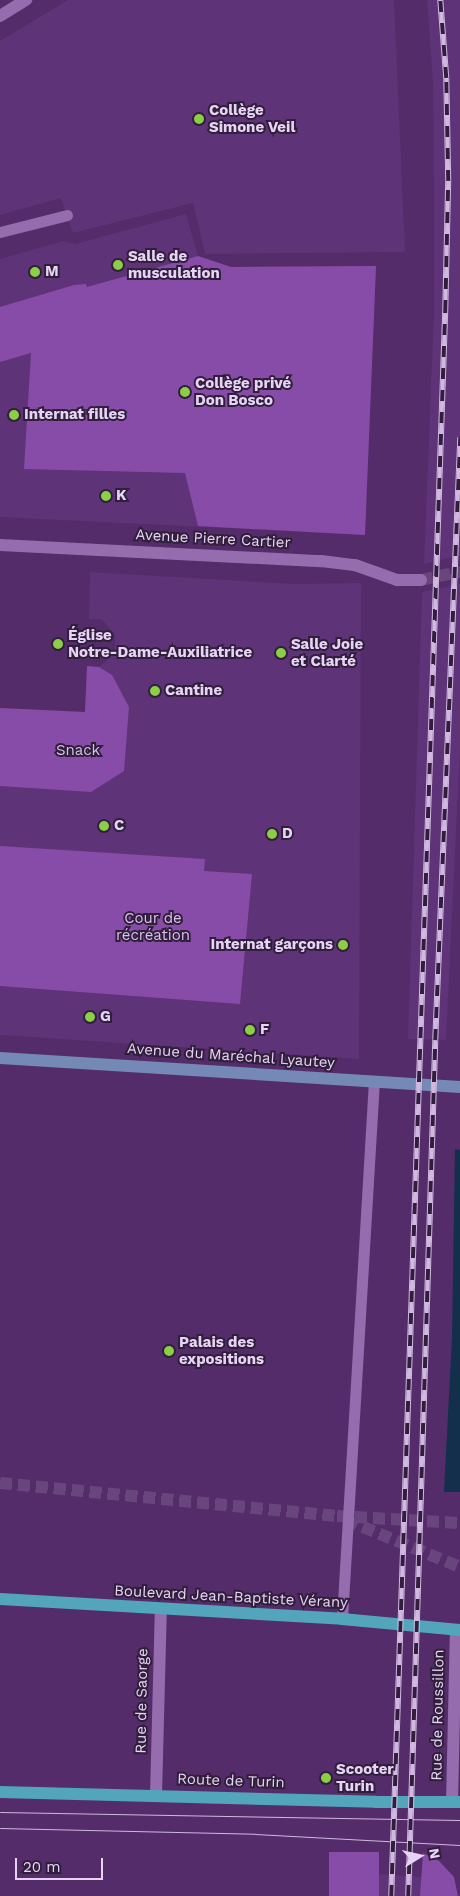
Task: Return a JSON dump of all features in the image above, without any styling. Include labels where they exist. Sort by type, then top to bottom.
[{"type":"main road","name":"Avenue du Maréchal Lyautey","points":[[0,1058],[460,1087]]},
{"type":"main road","name":"Boulevard Jean-Baptiste Vérany","points":[[0,1599],[342,1620],[458,1630]]},
{"type":"main road","name":"Route de Turin","points":[[0,1792],[156,1794],[376,1802],[456,1802]]},
{"type":"street","points":[[0,16],[26,0]]},
{"type":"street","name":"Avenue Pierre Cartier","points":[[0,545],[321,561],[355,565],[397,580],[421,580]]},
{"type":"street","name":"Rue de Saorge","points":[[156,1794],[161,1609]]},
{"type":"street","name":"Rue de Roussillon","points":[[456,1802],[458,1630]]},
{"type":"lane","points":[[0,232],[67,215]]},
{"type":"lane","points":[[342,1620],[374,1081]]},
{"type":"shaded area","name":"Collège Simone Veil","points":[[68,0],[394,0],[405,252],[205,254],[193,203],[73,233],[61,198],[0,215],[0,41]]},
{"type":"shaded area","points":[[427,0],[460,0],[460,555],[424,564],[434,311],[433,84]]},
{"type":"shaded area","name":"Collège privé Don Bosco","points":[[186,214],[198,256],[231,267],[376,266],[365,535],[0,517],[0,259],[63,241],[75,244]]},
{"type":"shaded area","points":[[90,572],[294,584],[361,583],[359,1059],[0,1035],[0,708],[85,712],[87,666],[99,667],[115,653],[115,634],[101,619],[89,619]]},
{"type":"shaded area","points":[[460,584],[460,749],[446,1040],[408,1039],[422,592]]},
{"type":"shaded area","points":[[378,1874],[422,1877],[420,1896],[377,1896]]},
{"type":"green space","name":"Collège privé Don Bosco","points":[[198,256],[231,267],[376,266],[365,535],[198,526],[185,473],[24,469],[31,353],[0,362],[0,307],[74,285],[86,284],[87,287]]},
{"type":"green space","name":"Snack","points":[[87,666],[99,667],[112,675],[129,707],[124,771],[91,792],[0,786],[0,708],[85,712]]},
{"type":"green space","name":"Cour de récréation","points":[[0,846],[205,859],[204,871],[252,874],[240,1004],[0,986]]},
{"type":"green space","points":[[329,1852],[379,1852],[379,1896],[329,1896]]},
{"type":"green space","points":[[423,1853],[439,1861],[454,1877],[458,1896],[420,1896]]},
{"type":"water","points":[[455,1149],[460,1150],[460,1492],[444,1492],[452,1338]]},
{"type":"tunnel","points":[[421,580],[460,572]]},
{"type":"tunnel","points":[[0,1483],[337,1516],[460,1523]]},
{"type":"tunnel","points":[[346,1520],[460,1567]]},
{"type":"tram line","points":[[0,1812],[460,1820]]},
{"type":"tram line","points":[[0,1828],[255,1834],[460,1845]]},
{"type":"railway","points":[[391,1896],[445,311],[448,181],[446,78],[440,0]]},
{"type":"railway","points":[[408,1896],[435,1040],[460,438]]},
{"type":"place","name":"Collège Simone Veil","points":[[199,119]]},
{"type":"place","name":"Salle de musculation","points":[[118,265]]},
{"type":"place","name":"M","points":[[35,272]]},
{"type":"place","name":"Collège privé Don Bosco","points":[[185,392]]},
{"type":"place","name":"Internat filles","points":[[14,415]]},
{"type":"place","name":"K","points":[[106,496]]},
{"type":"place","name":"Église Notre-Dame-Auxiliatrice","points":[[58,644]]},
{"type":"place","name":"Salle Joie et Clarté","points":[[281,653]]},
{"type":"place","name":"Cantine","points":[[155,691]]},
{"type":"place","name":"C","points":[[104,826]]},
{"type":"place","name":"D","points":[[272,834]]},
{"type":"place","name":"Internat garçons","points":[[343,945]]},
{"type":"place","name":"G","points":[[90,1017]]},
{"type":"place","name":"F","points":[[250,1030]]},
{"type":"place","name":"Palais des expositions","points":[[169,1351]]},
{"type":"place","name":"Scooter Turin","points":[[326,1778]]}]
